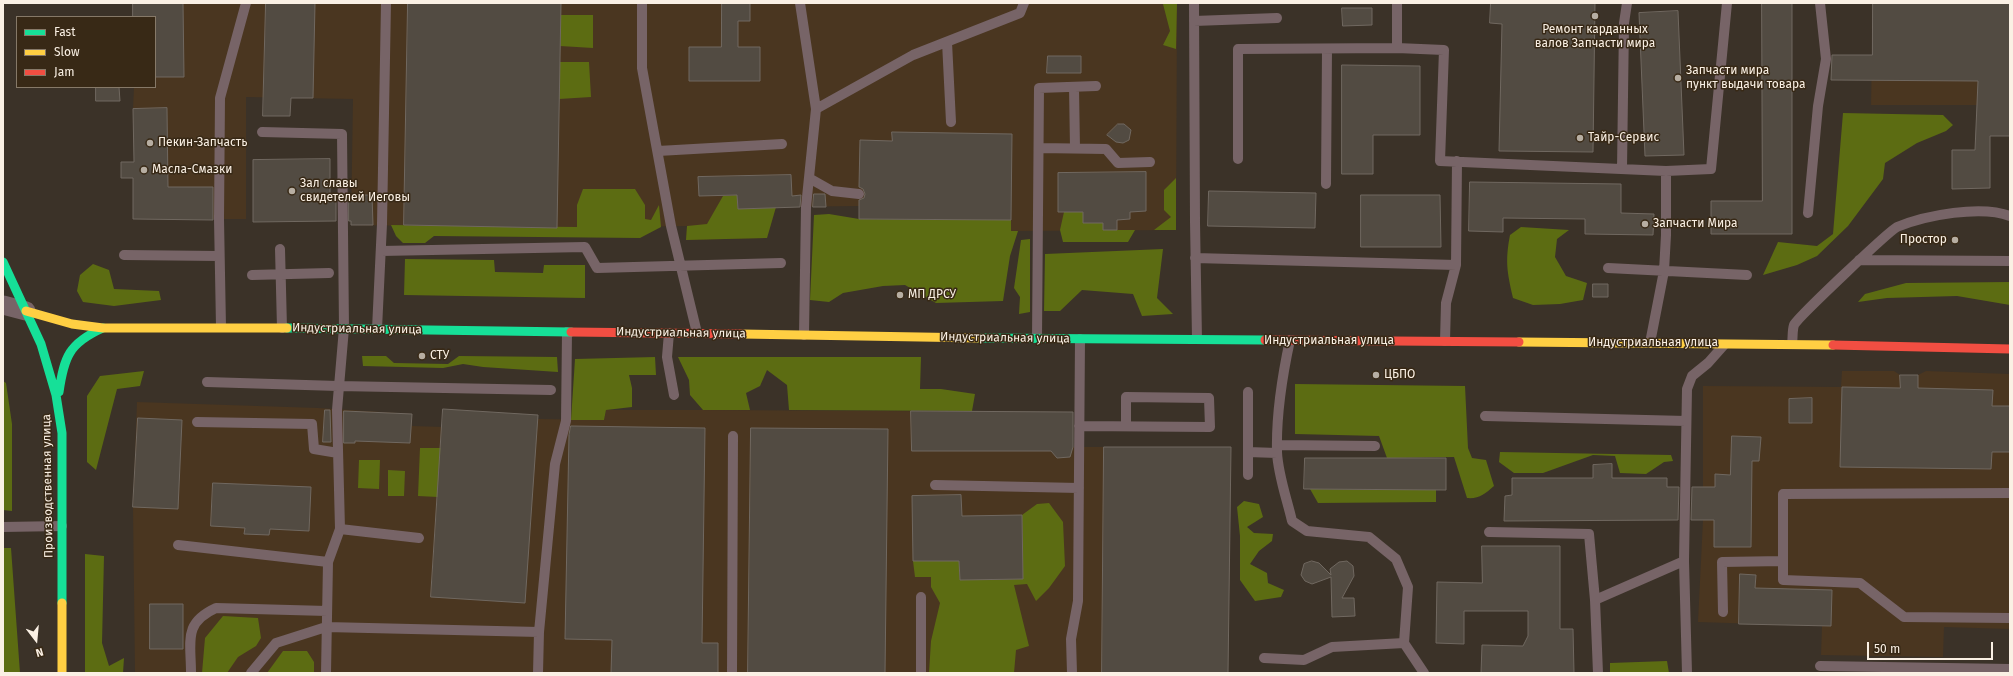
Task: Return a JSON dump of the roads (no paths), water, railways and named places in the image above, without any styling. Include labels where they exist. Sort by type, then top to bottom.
[{"type":"main road","name":"Производственная улица","points":[[3,262],[26,311],[51,371],[58,399],[62,433],[62,673]]},
{"type":"main road","name":"Индустриальная улица","points":[[26,311],[72,324],[103,328],[344,328],[1080,339],[1725,343],[2010,349]]},
{"type":"main road","points":[[58,399],[63,366],[71,348],[84,336],[103,328]]},
{"type":"street","name":"Индустриальная улица","points":[[3,304],[26,311]]},
{"type":"lane","points":[[221,327],[220,98],[246,3]]},
{"type":"lane","points":[[377,329],[381,251],[386,3]]},
{"type":"lane","points":[[642,3],[642,68],[671,226],[698,333]]},
{"type":"lane","points":[[800,3],[816,109],[806,207],[804,335]]},
{"type":"lane","points":[[816,109],[912,55],[1020,13],[1024,3]]},
{"type":"lane","points":[[1194,3],[1195,258],[1197,340]]},
{"type":"lane","points":[[1397,3],[1397,48]]},
{"type":"lane","points":[[1622,169],[1624,23],[1627,3]]},
{"type":"lane","points":[[1238,159],[1238,49],[1397,48],[1444,50],[1440,161],[1666,171],[1711,169],[1727,3]]},
{"type":"lane","points":[[1808,213],[1818,106],[1826,59],[1820,3]]},
{"type":"lane","points":[[1194,21],[1277,18]]},
{"type":"lane","points":[[947,42],[951,122]]},
{"type":"lane","points":[[1326,49],[1326,184]]},
{"type":"lane","points":[[1037,338],[1039,88],[1096,86]]},
{"type":"lane","points":[[1074,87],[1075,148]]},
{"type":"lane","points":[[262,132],[342,134],[344,328],[338,386],[340,530],[328,562],[326,673]]},
{"type":"lane","points":[[658,151],[782,144]]},
{"type":"lane","points":[[1039,148],[1106,149],[1118,163],[1150,162]]},
{"type":"lane","points":[[1445,341],[1446,303],[1456,265],[1457,162]]},
{"type":"lane","points":[[1650,343],[1664,271],[1666,235],[1666,171]]},
{"type":"lane","points":[[808,178],[832,191],[859,194]]},
{"type":"lane","points":[[1792,344],[1794,325],[1859,260],[1896,228],[1948,212],[2001,212],[2010,216]]},
{"type":"lane","points":[[381,251],[585,247],[597,268],[781,263]]},
{"type":"lane","points":[[280,249],[282,328]]},
{"type":"lane","points":[[124,255],[220,256]]},
{"type":"lane","points":[[1195,258],[1456,265]]},
{"type":"lane","points":[[1859,260],[2010,262]]},
{"type":"lane","points":[[1608,268],[1747,275]]},
{"type":"lane","points":[[252,275],[329,273]]},
{"type":"lane","points":[[538,673],[539,632],[555,464],[566,421],[567,332]]},
{"type":"lane","points":[[669,333],[667,357],[674,396]]},
{"type":"lane","points":[[1072,673],[1071,639],[1078,601],[1080,339]]},
{"type":"lane","points":[[1290,340],[1281,383],[1278,449],[1284,489],[1292,520],[1307,531],[1369,538],[1396,558],[1408,587],[1404,643],[1424,673]]},
{"type":"lane","points":[[1686,673],[1684,561],[1687,389],[1692,376],[1708,363],[1725,343]]},
{"type":"lane","points":[[206,382],[551,390]]},
{"type":"lane","points":[[1248,392],[1248,475]]},
{"type":"lane","points":[[1079,426],[1126,426],[1210,426],[1209,398],[1126,397],[1126,426]]},
{"type":"lane","points":[[1485,416],[1686,421]]},
{"type":"lane","points":[[197,422],[312,424],[314,449],[338,453]]},
{"type":"lane","points":[[732,673],[733,436]]},
{"type":"lane","points":[[1248,452],[1278,449],[1375,446]]},
{"type":"lane","points":[[935,485],[1079,488]]},
{"type":"lane","points":[[2010,493],[1783,494],[1783,580],[1860,583],[1904,617],[2010,618]]},
{"type":"lane","points":[[3,527],[62,526]]},
{"type":"lane","points":[[340,530],[419,538]]},
{"type":"lane","points":[[1489,532],[1589,534],[1595,600],[1598,673]]},
{"type":"lane","points":[[178,545],[328,562]]},
{"type":"lane","points":[[1595,600],[1684,561]]},
{"type":"lane","points":[[1723,612],[1722,562],[1783,561]]},
{"type":"lane","points":[[921,597],[921,673]]},
{"type":"lane","points":[[191,673],[192,626],[202,614],[216,608],[327,611]]},
{"type":"lane","points":[[252,673],[276,643],[326,628],[539,632]]},
{"type":"lane","points":[[1264,658],[1304,660],[1332,647],[1404,643]]},
{"type":"lane","points":[[1820,666],[2010,669]]},
{"type":"place","name":"Ремонт карданных валов Запчасти мира","points":[[1595,16]]},
{"type":"place","name":"Запчасти мира пункт выдачи товара","points":[[1678,78]]},
{"type":"place","name":"Тайр-Сервис","points":[[1580,138]]},
{"type":"place","name":"Пекин-Запчасть","points":[[150,143]]},
{"type":"place","name":"Масла-Смазки","points":[[144,170]]},
{"type":"place","name":"Зал славы свидетелей Иеговы","points":[[292,191]]},
{"type":"place","name":"Запчасти Мира","points":[[1645,224]]},
{"type":"place","name":"Простор","points":[[1955,240]]},
{"type":"place","name":"МП ДРСУ","points":[[900,295]]},
{"type":"place","name":"СТУ","points":[[422,356]]},
{"type":"place","name":"ЦБПО","points":[[1376,375]]}]
